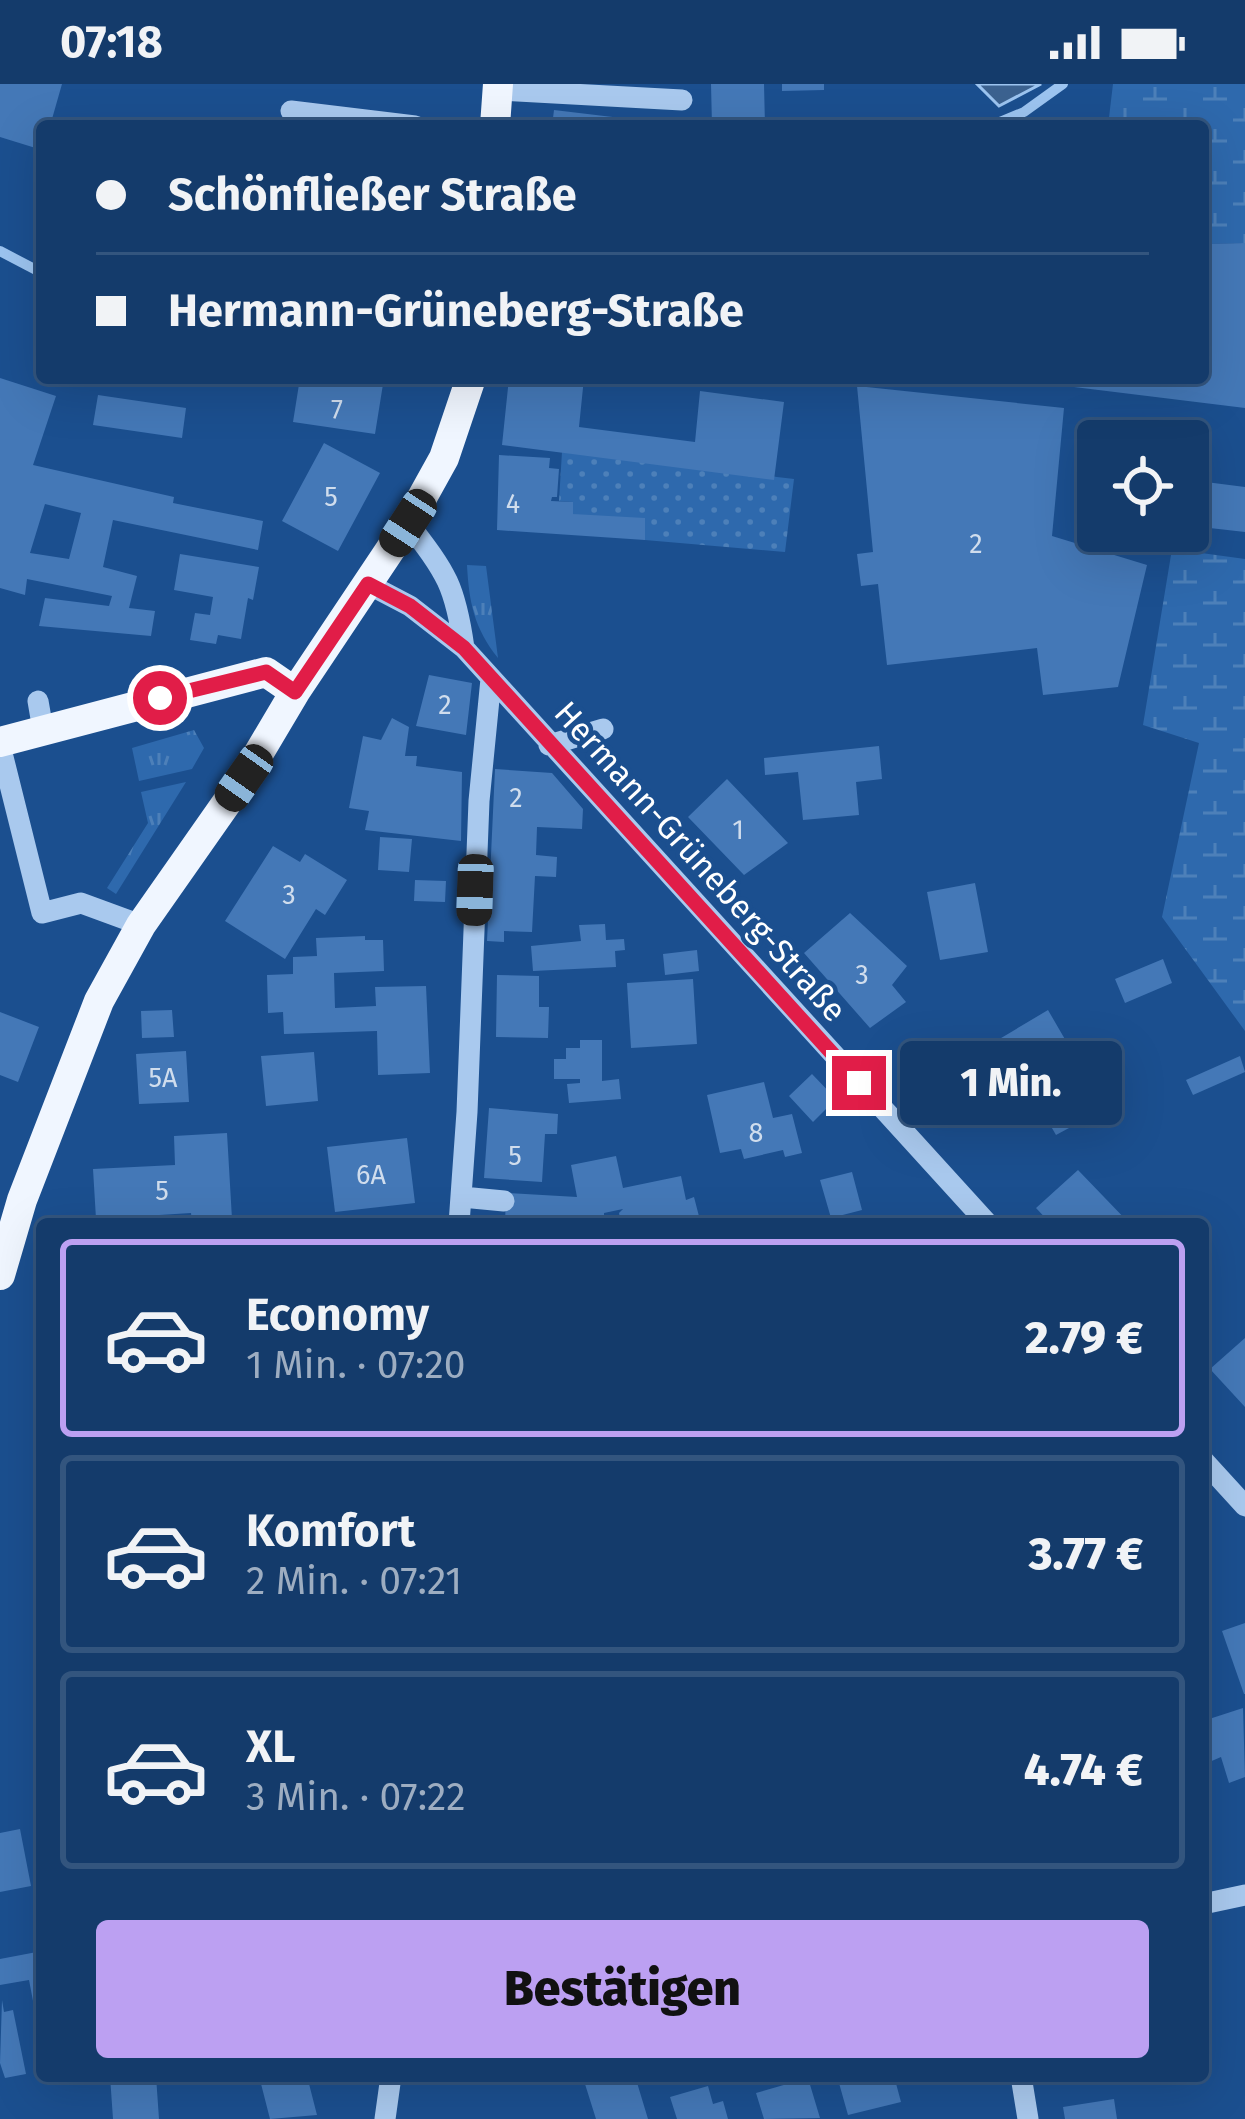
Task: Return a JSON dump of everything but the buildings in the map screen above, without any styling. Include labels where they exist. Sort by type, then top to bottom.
[{"type":"main road","points":[[495,120],[498,87]]},
{"type":"main road","points":[[0,1275],[22,1200],[99,1000],[142,926],[408,523],[444,458],[469,384]]},
{"type":"main road","points":[[0,743],[40,715],[266,672],[295,692]]},
{"type":"street","points":[[498,87],[682,100]]},
{"type":"street","points":[[292,111],[366,120]]},
{"type":"street","points":[[408,523],[444,570],[457,598],[464,648]]},
{"type":"street","name":"Hermann-Grüneberg-Straße","points":[[368,584],[410,606],[464,648],[983,1218]]},
{"type":"street","points":[[460,1218],[479,801],[491,679]]},
{"type":"street","points":[[549,745],[603,729]]},
{"type":"street","points":[[0,743],[42,914],[82,903],[142,926]]},
{"type":"street","points":[[462,1197],[504,1201]]},
{"type":"street","points":[[1211,1481],[1245,1506]]},
{"type":"street","points":[[1209,1903],[1245,1894]]},
{"type":"street","points":[[385,2119],[390,2082]]},
{"type":"street","points":[[1002,2119],[1028,2115],[1022,2082]]},
{"type":"green space","points":[[1113,84],[1245,84],[1245,243],[1209,244],[1209,120],[1109,120]]},
{"type":"green space","points":[[562,452],[794,479],[785,552],[645,540],[573,514],[573,502],[559,501]]},
{"type":"green space","points":[[1172,552],[1245,559],[1245,1031],[1162,917],[1199,743],[1143,725]]},
{"type":"green space","points":[[467,565],[486,566],[498,658],[474,614]]},
{"type":"green space","points":[[194,730],[204,748],[192,769],[139,781],[132,748]]},
{"type":"green space","points":[[186,782],[116,894],[107,888],[148,823],[141,792]]},
{"type":"water","points":[[977,84],[1041,84],[999,106]]},
{"type":"waterway","points":[[1005,120],[1063,84]]},
{"type":"waterway","points":[[0,251],[36,270]]},
{"type":"route","points":[[160,698],[266,672],[295,692],[368,584],[410,606],[464,648],[859,1083]]}]
